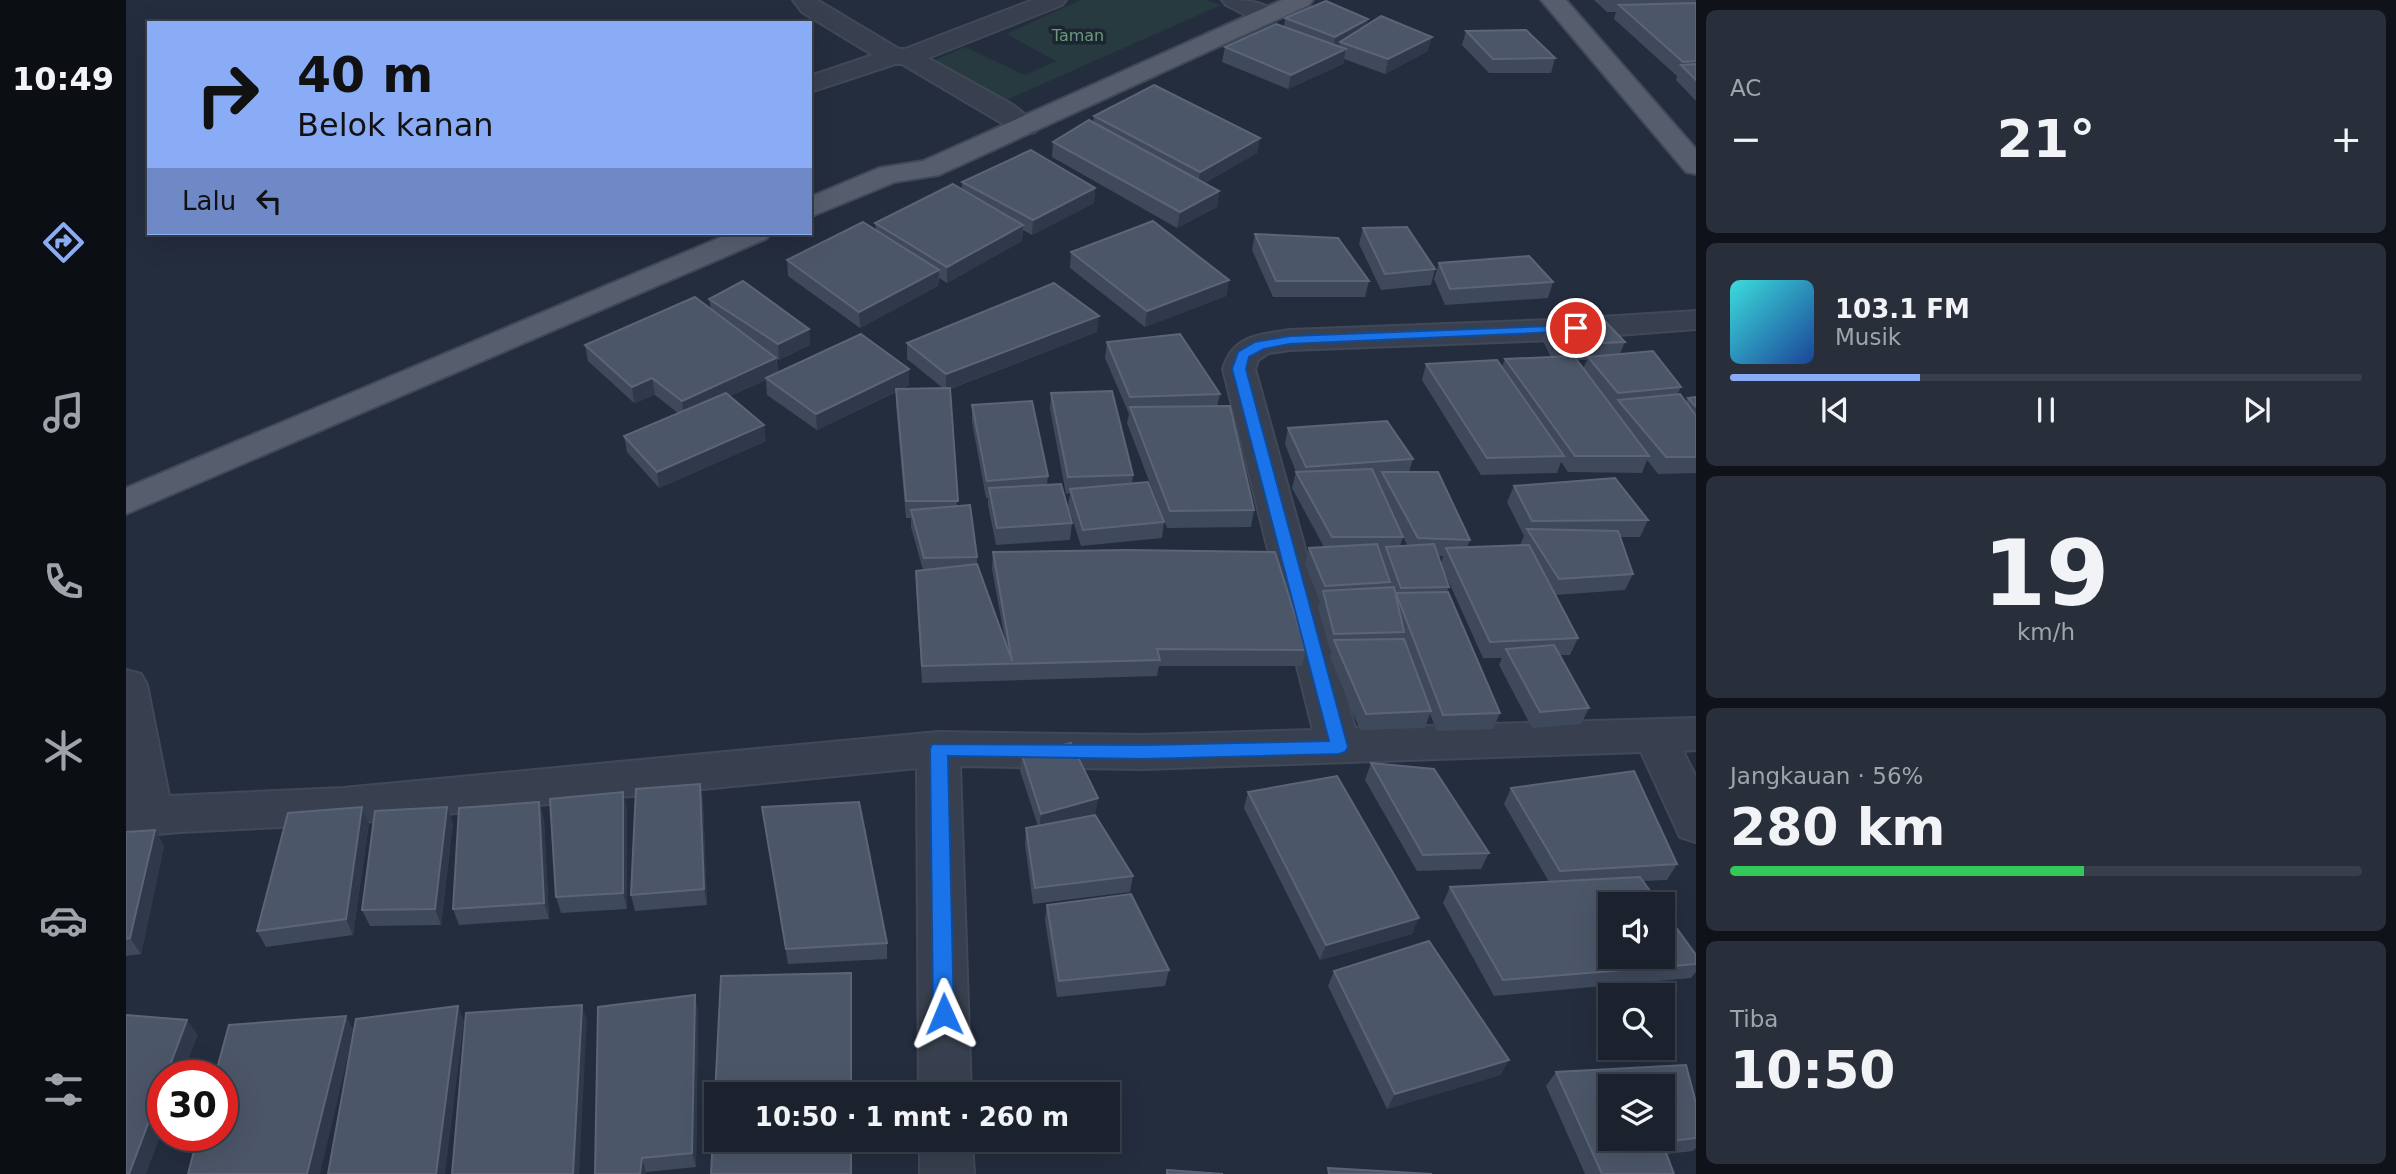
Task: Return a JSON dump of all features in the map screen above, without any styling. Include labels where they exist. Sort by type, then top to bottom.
[{"type":"main road","points":[[812,205],[888,174],[929,169],[1301,0]]},
{"type":"main road","points":[[1553,0],[1696,166]]},
{"type":"main road","points":[[956,130],[1004,111],[1240,1]]},
{"type":"main road","points":[[888,174],[893,159],[919,145]]},
{"type":"main road","points":[[126,502],[751,235]]},
{"type":"street","points":[[805,0],[810,7],[1004,111],[1026,126]]},
{"type":"street","points":[[812,84],[901,56],[1054,0]]},
{"type":"street","points":[[1240,1],[1267,16]]},
{"type":"street","points":[[1339,747],[1239,369],[1243,355],[1260,345],[1290,340],[1552,330],[1696,320]]},
{"type":"street","points":[[126,685],[138,817],[306,809],[686,776],[939,749],[1144,752],[1675,735],[1696,824]]},
{"type":"street","points":[[939,749],[945,1082]]},
{"type":"street","points":[[946,1152],[947,1174]]},
{"type":"green space","name":"Taman","points":[[1080,0],[1207,0],[1221,5],[1004,101],[930,62],[965,47],[1025,75],[1056,61],[1006,34]]},
{"type":"building","points":[[1326,1],[1368,19],[1335,37],[1285,18]]},
{"type":"building","points":[[1696,3],[1696,61],[1683,62],[1619,5]]},
{"type":"building","points":[[1381,16],[1432,37],[1388,59],[1340,42]]},
{"type":"building","points":[[1276,24],[1346,49],[1291,75],[1225,47]]},
{"type":"building","points":[[1526,30],[1555,58],[1493,59],[1466,31]]},
{"type":"building","points":[[1696,64],[1696,80],[1681,65]]},
{"type":"building","points":[[1154,85],[1260,138],[1200,172],[1094,116]]},
{"type":"building","points":[[1089,120],[1219,191],[1180,212],[1053,142]]},
{"type":"building","points":[[1031,150],[1095,188],[1033,220],[962,182]]},
{"type":"building","points":[[953,184],[1023,225],[947,267],[875,223]]},
{"type":"building","points":[[1153,221],[1229,280],[1147,311],[1071,252]]},
{"type":"building","points":[[863,222],[939,270],[859,312],[787,260]]},
{"type":"building","points":[[1407,227],[1435,269],[1385,274],[1363,228]]},
{"type":"building","points":[[1255,234],[1338,238],[1369,281],[1276,281]]},
{"type":"building","points":[[1529,256],[1553,282],[1450,289],[1439,263]]},
{"type":"building","points":[[743,281],[809,329],[778,344],[709,299]]},
{"type":"building","points":[[1054,283],[1099,316],[946,374],[907,343]]},
{"type":"building","points":[[695,297],[776,358],[682,401],[652,378],[632,387],[585,345]]},
{"type":"building","points":[[1603,319],[1625,342],[1560,345],[1548,323]]},
{"type":"building","points":[[861,334],[909,369],[816,414],[766,378]]},
{"type":"building","points":[[1180,334],[1220,394],[1130,397],[1107,342]]},
{"type":"building","points":[[1653,351],[1681,387],[1618,393],[1588,357]]},
{"type":"building","points":[[1574,356],[1649,456],[1575,456],[1505,359]]},
{"type":"building","points":[[1497,360],[1564,456],[1487,458],[1426,364]]},
{"type":"building","points":[[950,388],[958,501],[906,501],[896,389]]},
{"type":"building","points":[[1112,391],[1133,475],[1068,477],[1051,393]]},
{"type":"building","points":[[726,393],[764,425],[657,472],[624,436]]},
{"type":"building","points":[[1680,394],[1696,416],[1696,457],[1666,457],[1618,400]]},
{"type":"building","points":[[1696,397],[1696,407],[1688,398]]},
{"type":"building","points":[[1032,401],[1048,476],[987,481],[972,405]]},
{"type":"building","points":[[1230,406],[1254,510],[1170,511],[1130,407]]},
{"type":"building","points":[[1387,421],[1413,459],[1306,467],[1288,428]]},
{"type":"building","points":[[1372,469],[1403,537],[1332,537],[1296,472]]},
{"type":"building","points":[[1382,472],[1438,472],[1470,540],[1418,538]]},
{"type":"building","points":[[1615,478],[1648,520],[1532,521],[1514,486]]},
{"type":"building","points":[[1148,482],[1164,522],[1083,530],[1070,489]]},
{"type":"building","points":[[1061,484],[1072,523],[997,528],[989,488]]},
{"type":"building","points":[[970,505],[977,557],[924,558],[911,510]]},
{"type":"building","points":[[1527,529],[1618,531],[1633,574],[1559,579]]},
{"type":"building","points":[[1377,544],[1390,582],[1325,586],[1309,548]]},
{"type":"building","points":[[1434,544],[1449,587],[1401,588],[1386,547]]},
{"type":"building","points":[[1529,545],[1578,638],[1490,642],[1446,548]]},
{"type":"building","points":[[993,552],[1275,552],[1306,650],[1157,649],[1160,660],[922,666],[916,571],[977,564],[1012,661]]},
{"type":"building","points":[[1394,587],[1404,632],[1334,634],[1323,591]]},
{"type":"building","points":[[1448,592],[1500,713],[1443,715],[1396,593]]},
{"type":"building","points":[[1404,639],[1431,711],[1366,714],[1334,640]]},
{"type":"building","points":[[1554,645],[1589,708],[1540,712],[1506,649]]},
{"type":"building","points":[[1071,743],[1098,798],[1041,814],[1022,755]]},
{"type":"building","points":[[1371,763],[1434,769],[1489,853],[1423,855]]},
{"type":"building","points":[[1634,771],[1677,864],[1560,871],[1511,788]]},
{"type":"building","points":[[1337,776],[1419,918],[1326,945],[1248,792]]},
{"type":"building","points":[[700,784],[704,889],[631,895],[636,789]]},
{"type":"building","points":[[623,792],[623,893],[556,897],[550,799]]},
{"type":"building","points":[[539,802],[544,903],[453,909],[459,808]]},
{"type":"building","points":[[859,802],[887,943],[786,949],[762,807]]},
{"type":"building","points":[[362,807],[346,919],[257,931],[288,813]]},
{"type":"building","points":[[447,807],[435,909],[362,910],[375,811]]},
{"type":"building","points":[[1095,815],[1133,876],[1035,888],[1026,828]]},
{"type":"building","points":[[155,830],[130,938],[126,939],[126,832]]},
{"type":"building","points":[[1640,877],[1651,892],[1598,892],[1598,969],[1636,969],[1503,980],[1450,887]]},
{"type":"building","points":[[1131,894],[1169,970],[1059,981],[1047,905]]},
{"type":"building","points":[[1675,926],[1696,955],[1696,964],[1675,966]]},
{"type":"building","points":[[1429,941],[1509,1060],[1395,1094],[1334,971]]},
{"type":"building","points":[[851,973],[851,1082],[716,1082],[721,976]]},
{"type":"building","points":[[695,995],[692,1153],[642,1158],[640,1174],[595,1174],[598,1007]]},
{"type":"building","points":[[582,1005],[573,1174],[452,1174],[466,1013]]},
{"type":"building","points":[[458,1006],[436,1174],[328,1174],[356,1019]]},
{"type":"building","points":[[126,1015],[187,1020],[172,1060],[147,1060],[147,1126],[129,1174],[126,1174]]},
{"type":"building","points":[[346,1016],[307,1174],[188,1174],[194,1151],[238,1151],[238,1060],[219,1060],[229,1025]]},
{"type":"building","points":[[1686,1065],[1696,1103],[1696,1138],[1675,1140],[1675,1074],[1598,1074],[1598,1151],[1665,1151],[1674,1174],[1602,1174],[1556,1072]]},
{"type":"building","points":[[712,1152],[851,1152],[851,1174],[711,1174]]},
{"type":"building","points":[[1328,1168],[1432,1174],[1329,1174]]},
{"type":"building","points":[[1167,1170],[1223,1174],[1167,1174]]},
{"type":"route","points":[[944,1014],[939,749],[1144,752],[1339,747],[1239,369],[1243,355],[1260,345],[1290,340],[1576,328]]}]
